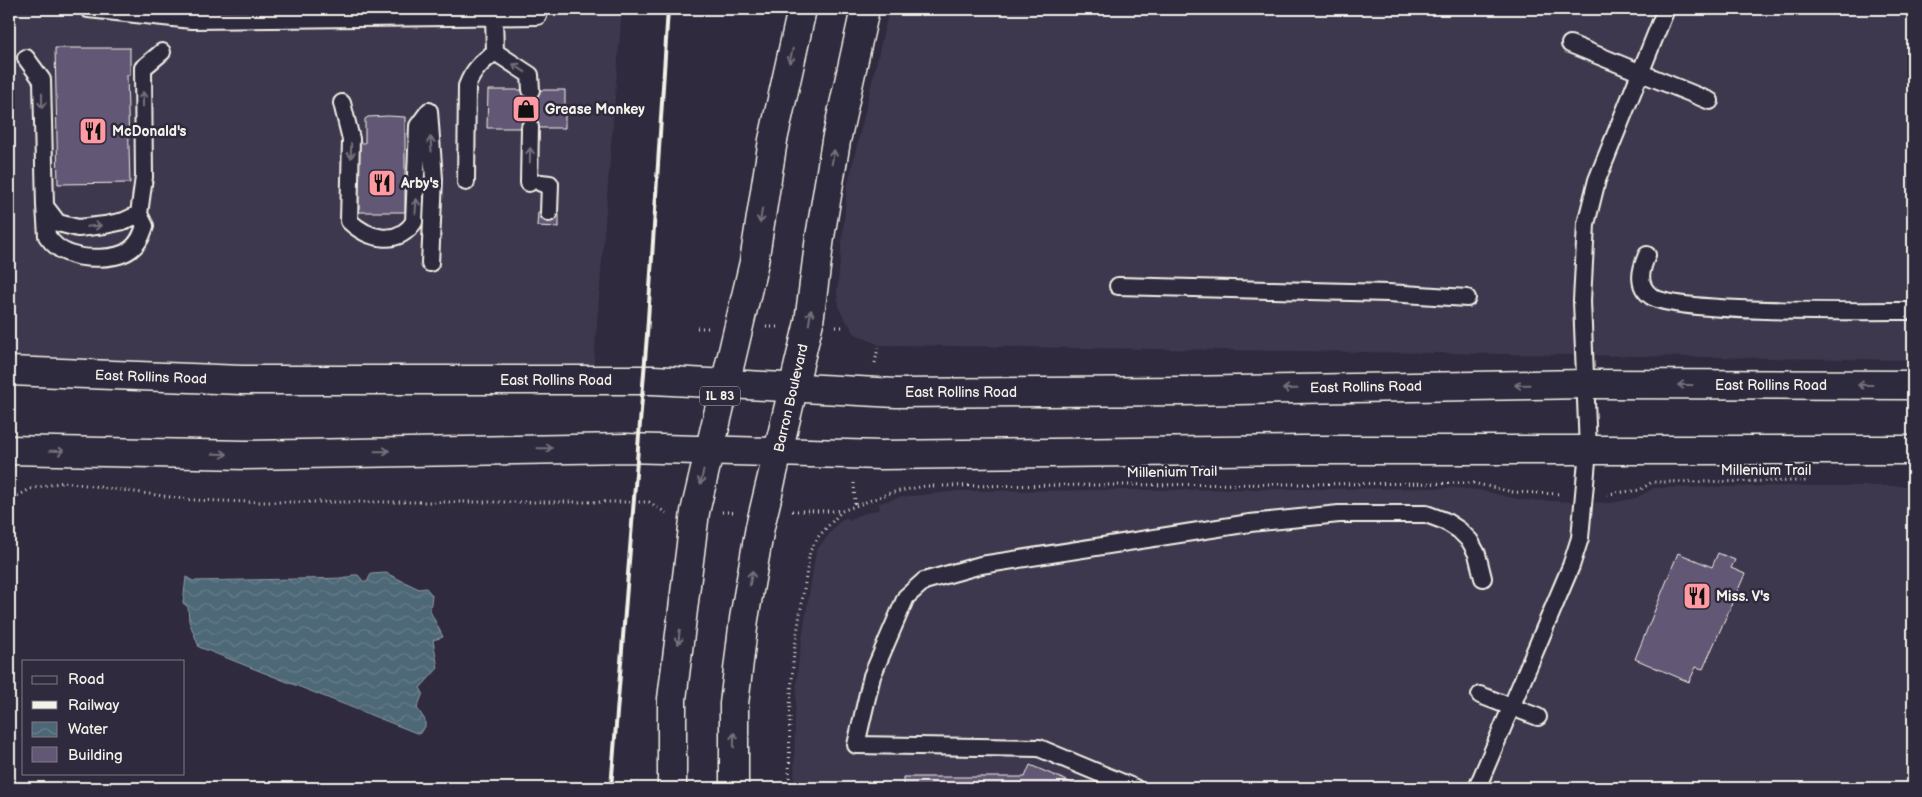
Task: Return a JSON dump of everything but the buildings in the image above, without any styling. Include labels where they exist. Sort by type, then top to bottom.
[{"type":"main road","name":"IL 83","points":[[672,788],[672,699],[694,512],[707,450],[754,262],[774,140],[802,9]]},
{"type":"main road","name":"Barron Boulevard","points":[[734,788],[734,704],[744,619],[763,512],[779,453],[808,327],[836,140],[865,9]]},
{"type":"main road","name":"East Rollins Road","points":[[9,371],[242,380],[653,380],[916,392],[1183,391],[1585,384],[1913,385]]},
{"type":"main road","points":[[9,450],[245,454],[527,448],[625,448],[881,454],[1913,450]]},
{"type":"lane","points":[[88,9],[192,20],[268,14],[538,16]]},
{"type":"lane","points":[[1477,788],[1572,566],[1580,538],[1588,450],[1582,301],[1586,224],[1597,180],[1666,9]]},
{"type":"lane","points":[[494,17],[495,52]]},
{"type":"lane","points":[[1570,44],[1710,101]]},
{"type":"lane","points":[[26,58],[42,80],[47,236],[67,253],[83,257],[120,256],[131,250],[140,239],[145,226],[139,214],[144,177],[143,68],[162,52]]},
{"type":"lane","points":[[495,52],[530,75],[531,90]]},
{"type":"lane","points":[[466,182],[467,86],[472,74],[480,64],[495,52]]},
{"type":"lane","points":[[342,103],[351,139],[349,221],[362,232],[389,238],[401,235],[414,222],[418,126],[429,110],[434,179],[430,262]]},
{"type":"lane","points":[[530,127],[535,183],[550,184],[549,213]]},
{"type":"lane","points":[[45,206],[58,222],[78,228],[106,226],[139,214]]},
{"type":"lane","points":[[1647,255],[1642,268],[1642,282],[1649,296],[1660,302],[1704,306],[1913,311]]},
{"type":"lane","points":[[1118,286],[1467,298]]},
{"type":"lane","points":[[1134,788],[1039,748],[856,745],[872,676],[906,597],[924,581],[981,565],[1250,522],[1339,514],[1426,514],[1445,521],[1459,530],[1470,541],[1477,554],[1483,578]]},
{"type":"lane","points":[[1480,695],[1538,717]]},
{"type":"path","points":[[697,328],[846,327]]},
{"type":"path","name":"Millenium Trail","points":[[1621,494],[1640,490],[1652,482],[1816,481]]},
{"type":"path","points":[[9,500],[30,489],[64,482],[192,500],[250,502],[649,502],[666,512]]},
{"type":"path","name":"Millenium Trail","points":[[812,511],[842,511],[856,504],[890,493],[925,486],[1473,483],[1513,492],[1535,493]]},
{"type":"path","points":[[853,490],[856,504]]},
{"type":"path","points":[[789,788],[794,652],[810,551],[819,536],[842,511]]},
{"type":"shaded area","points":[[9,9],[622,9],[593,374],[348,372],[9,363]]},
{"type":"shaded area","points":[[889,9],[1913,9],[1913,360],[879,345],[855,334],[840,311],[837,293],[847,188]]},
{"type":"shaded area","points":[[1913,486],[1913,788],[794,788],[798,664],[816,551],[837,524],[846,517],[850,521],[856,516],[880,509],[879,503],[901,497],[958,491],[1454,488],[1479,490],[1522,500],[1611,503],[1636,498],[1654,488]]},
{"type":"water","points":[[386,573],[419,589],[426,588],[432,595],[430,611],[443,637],[433,640],[438,668],[420,688],[423,693],[417,708],[425,720],[425,727],[419,734],[199,647],[189,621],[188,607],[183,603],[186,577],[193,581],[349,578],[352,575],[358,575],[364,582],[367,582],[371,574]]},
{"type":"railway","points":[[611,788],[647,335],[668,9]]},
{"type":"place","name":"Grease Monkey","points":[[526,109]]},
{"type":"place","name":"McDonald's","points":[[93,131]]},
{"type":"place","name":"Arby's","points":[[382,183]]},
{"type":"place","name":"Miss. V's","points":[[1697,596]]}]
